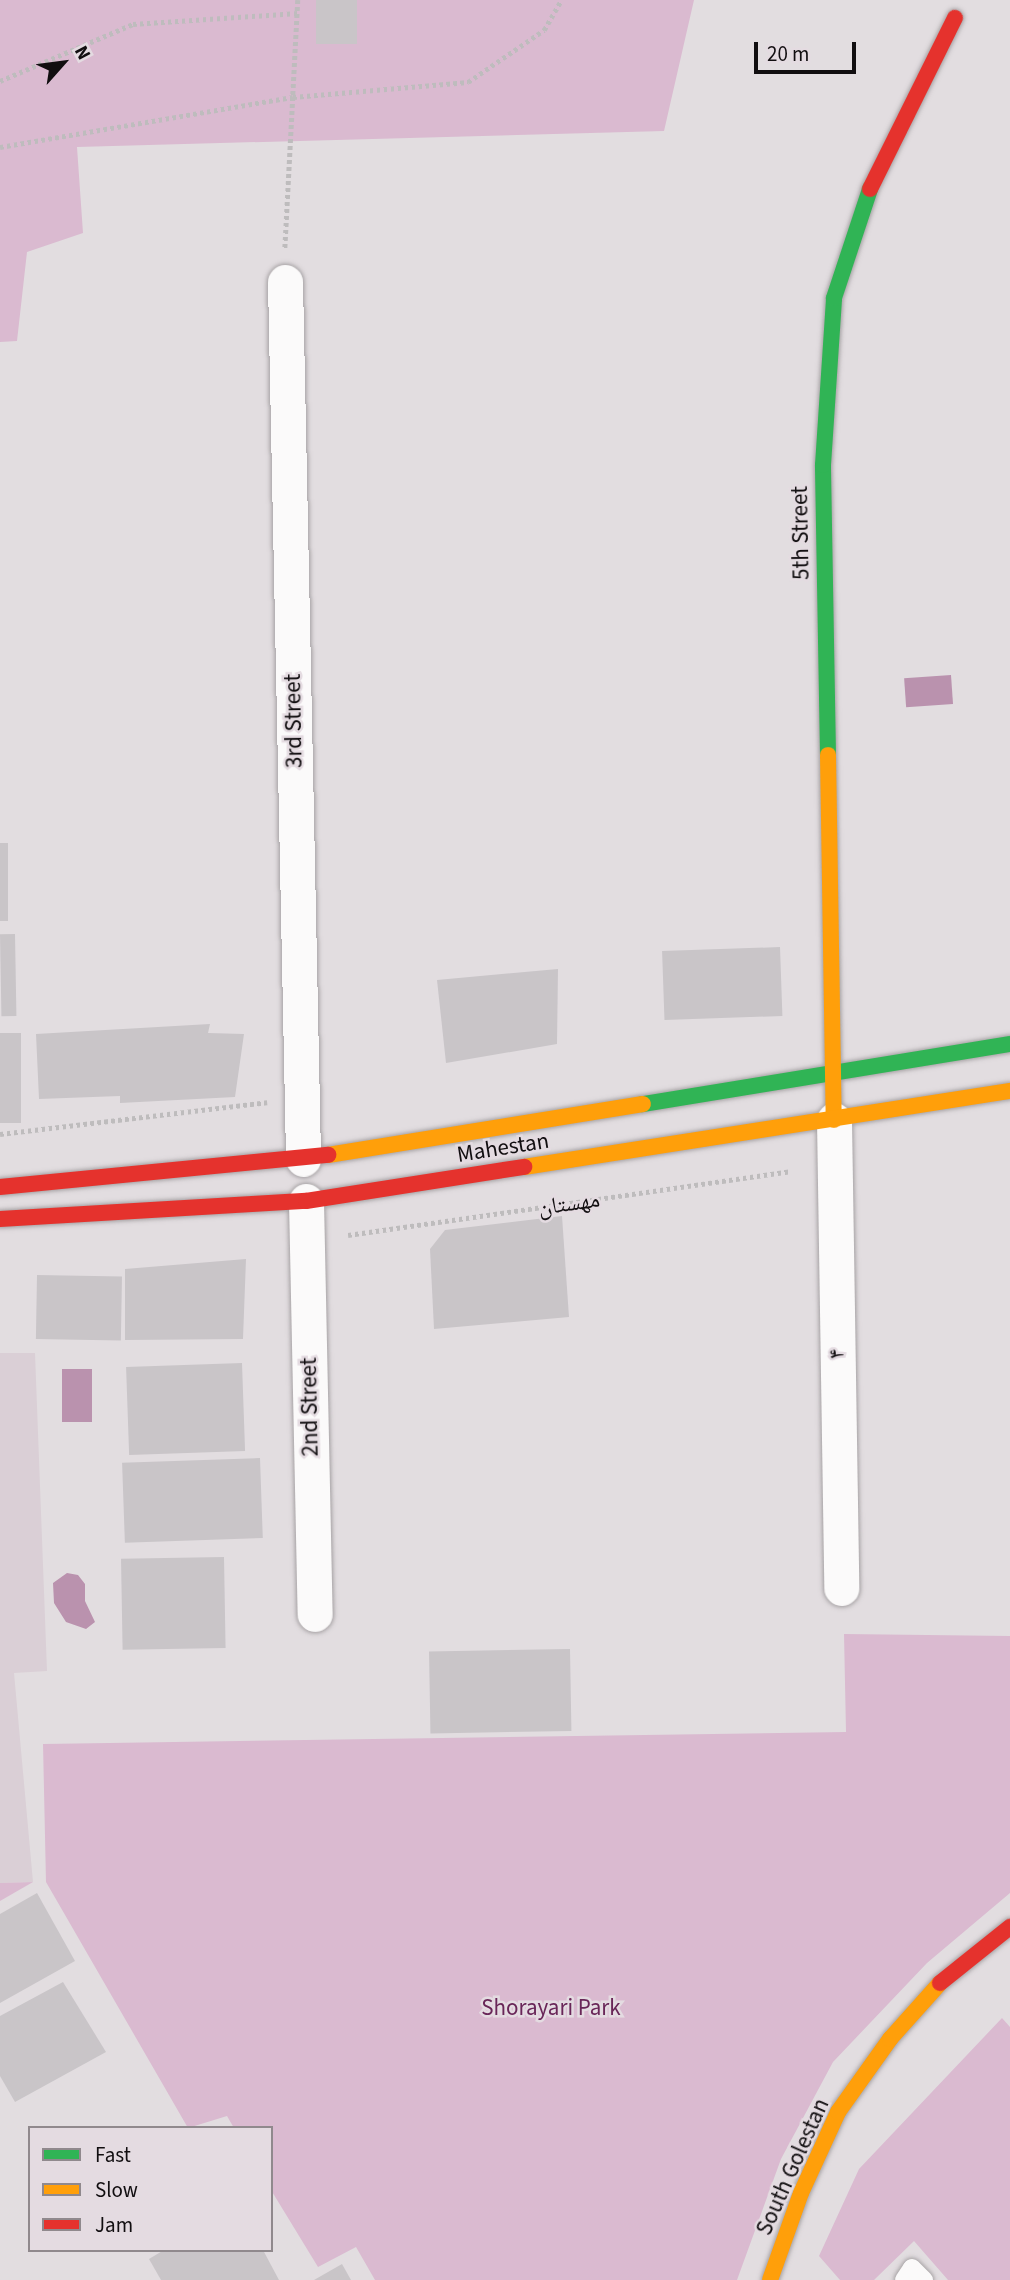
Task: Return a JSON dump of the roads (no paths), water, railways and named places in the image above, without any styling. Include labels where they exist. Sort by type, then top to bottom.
[{"type":"street","name":"5th Street","points":[[834,1120],[830,1073],[823,465],[834,298],[860,211],[955,18]]},
{"type":"street","name":"3rd Street","points":[[285,282],[304,1180]]},
{"type":"street","points":[[0,1187],[304,1180],[830,1073],[1010,1044]]},
{"type":"street","name":"Mahestan","points":[[0,1219],[304,1180],[834,1120],[1010,1091]]},
{"type":"street","name":"۴","points":[[834,1120],[841,1588]]},
{"type":"street","name":"2nd Street","points":[[304,1180],[315,1614]]},
{"type":"street","name":"South Golestan","points":[[770,2280],[801,2193],[838,2112],[890,2039],[945,1979],[1010,1927]]},
{"type":"lane","points":[[904,2280],[912,2268],[924,2280]]},
{"type":"park label","name":"Shorayari Park","points":[[551,2008]]}]
